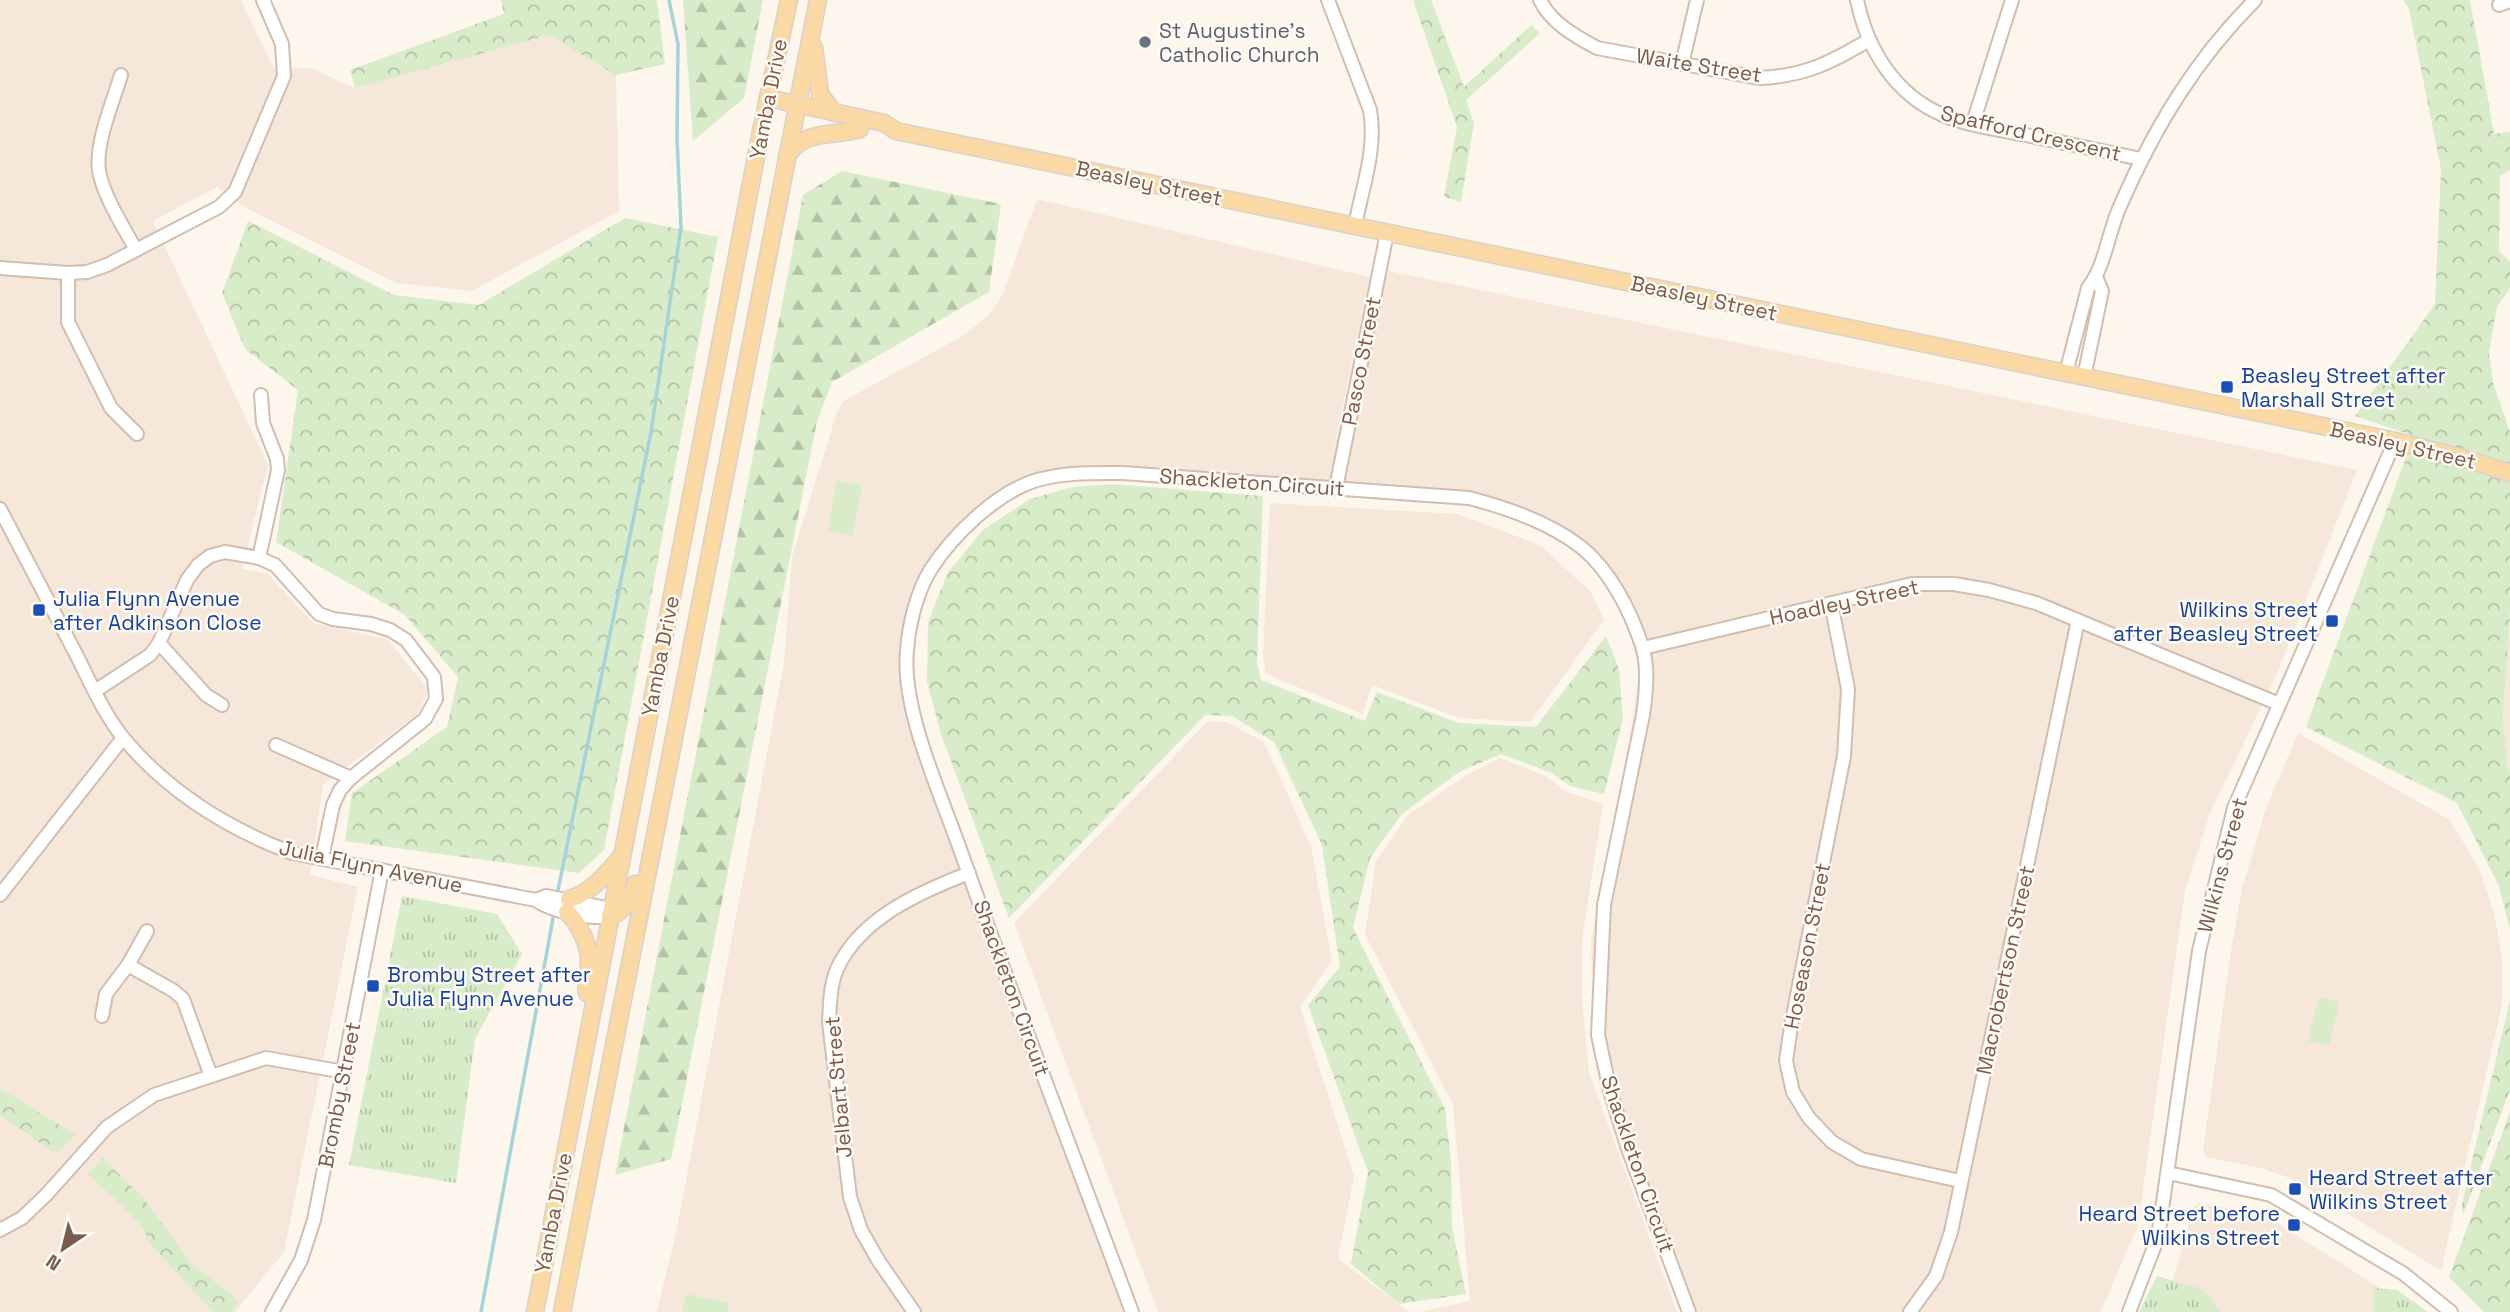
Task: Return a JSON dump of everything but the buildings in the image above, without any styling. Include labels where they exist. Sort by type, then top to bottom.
[{"type":"main road","name":"Yamba Drive","points":[[534,1312],[789,0]]},
{"type":"main road","points":[[818,0],[814,16],[815,64],[819,91],[834,113]]},
{"type":"main road","name":"Yamba Drive","points":[[562,1312],[814,16]]},
{"type":"main road","points":[[767,104],[795,110]]},
{"type":"main road","name":"Beasley Street","points":[[795,110],[860,130],[881,134],[896,131]]},
{"type":"main road","name":"Beasley Street","points":[[795,110],[834,113],[884,123],[896,131],[2395,441],[2504,470]]},
{"type":"main road","points":[[785,157],[792,148],[812,135],[860,130]]},
{"type":"main road","points":[[633,945],[627,926],[613,913],[631,900],[640,860],[656,822]]},
{"type":"main road","points":[[591,1016],[586,987],[589,962],[586,944],[568,905],[593,886],[621,856]]},
{"type":"street","points":[[0,268],[68,274],[87,272],[107,265],[219,207],[235,192],[284,76],[282,44],[262,0]]},
{"type":"street","points":[[1328,0],[1370,110],[1373,129],[1372,151],[1355,226]]},
{"type":"street","name":"Waite Street","points":[[1540,0],[1555,21],[1576,37],[1597,48],[1759,78],[1783,77],[1830,64],[1869,40]]},
{"type":"street","points":[[1682,64],[1697,0]]},
{"type":"street","name":"Spafford Crescent","points":[[1857,0],[1862,26],[1889,74],[1925,106],[1944,116],[2141,159]]},
{"type":"street","points":[[1973,123],[2012,0]]},
{"type":"street","points":[[2066,373],[2088,288],[2096,277],[2115,216],[2141,159],[2169,107],[2200,62],[2256,0]]},
{"type":"street","points":[[121,75],[99,151],[99,168],[101,181],[136,250]]},
{"type":"street","name":"Pasco Street","points":[[1336,488],[1387,233]]},
{"type":"street","points":[[68,274],[68,322],[111,408],[137,433]]},
{"type":"street","points":[[2084,377],[2102,291],[2096,277]]},
{"type":"street","points":[[259,558],[278,471],[277,459],[263,423],[261,395]]},
{"type":"street","name":"Wilkins Street","points":[[2129,1312],[2158,1237],[2199,951],[2217,868],[2234,808],[2395,441]]},
{"type":"street","name":"Shackleton Circuit","points":[[1132,1312],[919,735],[908,689],[906,650],[915,610],[930,571],[956,537],[994,502],[1032,481],[1077,472],[1469,498],[1510,509],[1544,525],[1581,547],[1607,575],[1643,648],[1646,691],[1604,905],[1598,1034],[1610,1091],[1628,1149],[1689,1312]]},
{"type":"street","name":"Julia Flynn Avenue","points":[[0,509],[95,691],[124,738],[154,771],[191,800],[256,839],[292,853],[536,900],[546,896],[595,917],[613,913]]},
{"type":"street","points":[[95,691],[149,655],[159,643],[187,580],[198,565],[210,556],[225,552],[259,558],[275,565],[319,614],[333,619],[372,624],[390,630],[406,640],[434,677],[436,699],[425,719],[351,778],[340,790],[333,805],[322,858]]},
{"type":"street","name":"Hoadley Street","points":[[1643,648],[1912,583],[1954,584],[2036,603],[2279,704]]},
{"type":"street","name":"Hoseason Street","points":[[1831,603],[1848,689],[1848,722],[1844,756],[1791,1026],[1786,1061],[1793,1093],[1810,1118],[1832,1142],[1861,1159],[1960,1181]]},
{"type":"street","name":"Macrobertson Street","points":[[1910,1312],[1936,1276],[1951,1232],[2078,620]]},
{"type":"street","points":[[159,643],[206,695],[222,705]]},
{"type":"street","points":[[0,894],[5,877],[124,738]]},
{"type":"street","points":[[276,745],[351,778]]},
{"type":"street","name":"Bromby Street","points":[[274,1309],[301,1260],[314,1220],[382,870]]},
{"type":"street","name":"Jelbart Street","points":[[914,1312],[861,1230],[850,1197],[829,1022],[830,996],[837,970],[848,950],[866,930],[893,909],[928,889],[969,873]]},
{"type":"street","points":[[102,1016],[106,994],[128,965],[147,931]]},
{"type":"street","points":[[128,965],[183,999],[211,1076]]},
{"type":"street","points":[[0,1230],[22,1218],[47,1195],[107,1127],[154,1095],[266,1058],[344,1072]]},
{"type":"street","points":[[2168,1173],[2250,1189],[2279,1199],[2404,1274],[2451,1312]]},
{"type":"shaded area","points":[[0,0],[241,0],[274,69],[310,68],[355,88],[549,35],[616,75],[619,211],[472,291],[396,283],[246,208],[217,187],[153,221],[268,465],[242,569],[268,574],[313,623],[387,639],[428,689],[419,713],[323,785],[310,875],[358,887],[284,1252],[235,1312],[0,1312]]},
{"type":"shaded area","points":[[1037,199],[1370,277],[1332,457],[1379,269],[2357,470],[2276,676],[2210,813],[2185,891],[2138,1225],[2101,1312],[1686,1312],[1613,1122],[1595,1046],[1591,941],[1629,743],[1643,648],[1581,548],[1544,525],[1482,506],[1325,488],[1123,473],[1032,481],[956,537],[915,610],[908,689],[1132,1312],[657,1312],[676,1233],[784,663],[792,557],[837,412],[845,400],[963,336],[991,313],[1003,294]]},
{"type":"shaded area","points":[[1270,503],[1458,514],[1540,545],[1591,592],[1604,620],[1530,722],[1459,718],[1372,685],[1363,714],[1266,674],[1263,655]]},
{"type":"shaded area","points":[[2510,615],[2510,770],[2507,765],[2503,717]]},
{"type":"shaded area","points":[[1207,722],[1227,722],[1264,742],[1311,846],[1332,961],[1300,1007],[1354,1176],[1338,1259],[1409,1312],[1158,1312],[1014,923]]},
{"type":"shaded area","points":[[2298,733],[2450,820],[2479,868],[2494,913],[2502,958],[2502,1005],[2441,1271],[2290,1178],[2257,1167],[2208,1158],[2203,1151],[2242,889],[2266,808]]},
{"type":"shaded area","points":[[1500,758],[1546,776],[1565,791],[1603,804],[1582,940],[1582,1000],[1589,1073],[1677,1312],[1419,1312],[1470,1301],[1453,1104],[1365,935],[1376,861],[1408,815],[1465,776]]},
{"type":"shaded area","points":[[2199,1203],[2246,1211],[2277,1223],[2418,1312],[2160,1312],[2175,1273],[2193,1209]]},
{"type":"green space","points":[[501,0],[657,0],[665,64],[616,75],[549,35],[355,88],[350,70],[504,14]]},
{"type":"green space","points":[[683,0],[763,0],[744,98],[693,141]]},
{"type":"green space","points":[[1413,0],[1431,0],[1464,87],[1531,25],[1540,33],[1466,100],[1474,123],[1461,202],[1444,197],[1457,127]]},
{"type":"green space","points":[[2403,0],[2470,0],[2494,134],[2510,132],[2510,170],[2500,176],[2499,251],[2510,262],[2510,288],[2497,307],[2489,353],[2493,383],[2510,432],[2510,611],[2503,718],[2507,765],[2510,771],[2510,930],[2499,886],[2457,803],[2306,727],[2414,436],[2355,416],[2435,304],[2441,169],[2409,9]]},
{"type":"green space","points":[[842,171],[1001,204],[989,292],[832,382],[817,421],[671,1159],[615,1175],[803,195]]},
{"type":"green space","points":[[625,218],[718,237],[604,850],[579,873],[345,841],[352,793],[447,727],[458,677],[405,615],[276,542],[298,390],[245,349],[222,293],[248,221],[394,295],[479,305]]},
{"type":"green space","points":[[837,481],[862,485],[852,536],[828,531]]},
{"type":"green space","points":[[1112,484],[1263,496],[1257,662],[1261,680],[1365,721],[1377,692],[1459,723],[1536,727],[1606,636],[1619,669],[1623,718],[1604,794],[1570,786],[1552,773],[1501,754],[1459,772],[1402,814],[1370,858],[1353,928],[1445,1109],[1451,1162],[1452,1227],[1466,1294],[1399,1304],[1351,1264],[1368,1172],[1308,1005],[1340,967],[1322,845],[1274,742],[1232,716],[1205,715],[1009,918],[941,734],[927,682],[928,623],[947,574],[983,530],[1030,499],[1073,487]]},
{"type":"green space","points":[[402,896],[497,914],[522,954],[475,1039],[456,1183],[349,1165]]},
{"type":"green space","points":[[2319,997],[2339,1002],[2329,1046],[2308,1041]]},
{"type":"green space","points":[[2510,1000],[2510,1090],[2463,1215],[2462,1203]]},
{"type":"green space","points":[[0,1088],[76,1135],[56,1154],[0,1115]]},
{"type":"green space","points":[[2510,1112],[2510,1312],[2484,1312],[2449,1277]]},
{"type":"green space","points":[[103,1158],[144,1199],[191,1263],[239,1301],[231,1312],[213,1312],[153,1247],[138,1221],[88,1174]]},
{"type":"green space","points":[[2157,1276],[2202,1289],[2221,1312],[2139,1312]]},
{"type":"green space","points":[[2373,1288],[2397,1290],[2428,1312],[2374,1312]]},
{"type":"green space","points":[[686,1294],[729,1303],[727,1312],[682,1312]]},
{"type":"waterway","points":[[557,895],[651,432],[681,227],[677,138],[678,44],[669,0]]},
{"type":"waterway","points":[[481,1312],[554,913]]},
{"type":"place","name":"St Augustine's Catholic Church","points":[[1145,42]]},
{"type":"place","name":"Beasley Street after Marshall Street","points":[[2227,387]]},
{"type":"place","name":"Julia Flynn Avenue after Adkinson Close","points":[[39,610]]},
{"type":"place","name":"Wilkins Street after Beasley Street","points":[[2332,621]]},
{"type":"place","name":"Bromby Street after Julia Flynn Avenue","points":[[373,986]]},
{"type":"place","name":"Heard Street after Wilkins Street","points":[[2295,1189]]},
{"type":"place","name":"Heard Street before Wilkins Street","points":[[2294,1225]]}]
